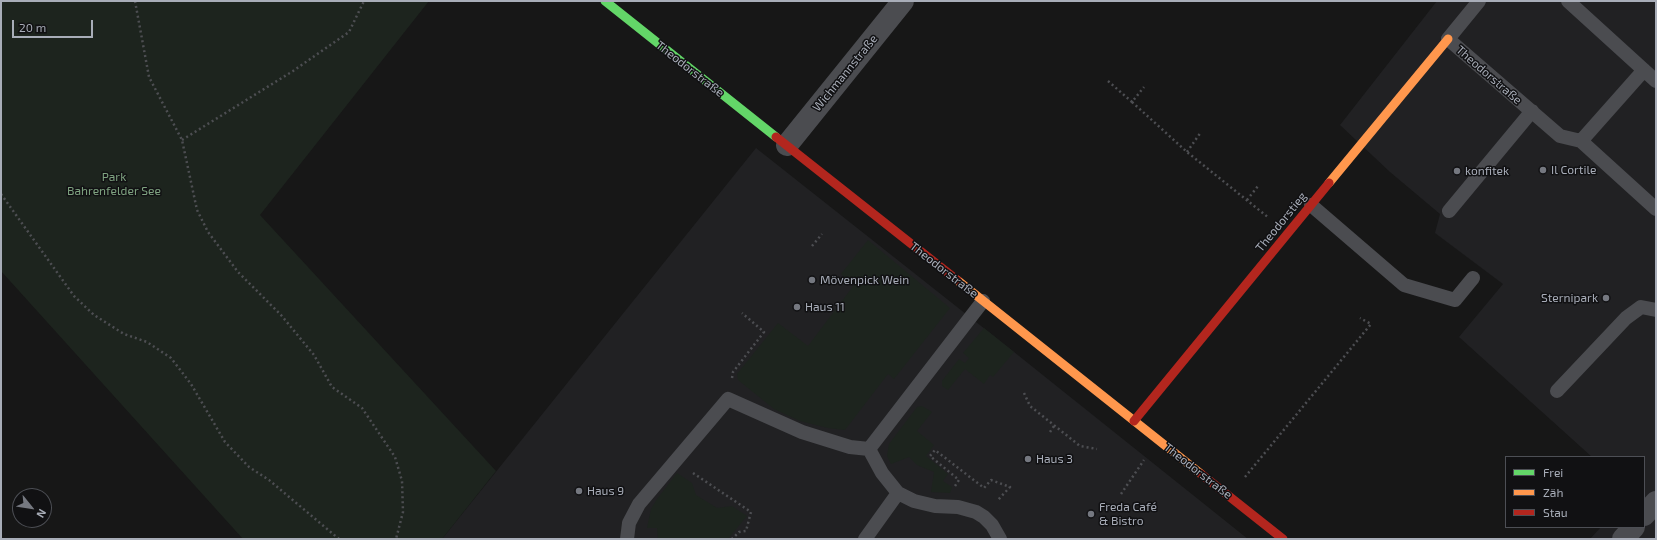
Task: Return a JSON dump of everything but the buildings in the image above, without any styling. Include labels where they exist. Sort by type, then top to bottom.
[{"type":"street","name":"Theodorstraße","points":[[605,1],[1283,539]]},
{"type":"street","name":"Wichmannstraße","points":[[787,146],[903,1]]},
{"type":"street","name":"Theodorstieg","points":[[1134,421],[1448,39]]},
{"type":"street","points":[[1645,514],[1656,502]]},
{"type":"street","points":[[1623,539],[1633,528]]},
{"type":"lane","name":"Theodorstraße","points":[[1479,1],[1448,39],[1560,136],[1581,141],[1656,209]]},
{"type":"lane","points":[[1568,1],[1656,81]]},
{"type":"lane","points":[[1581,141],[1644,70]]},
{"type":"lane","name":"Theodorstraße","points":[[1449,211],[1532,112]]},
{"type":"lane","points":[[1311,205],[1404,285],[1455,300],[1473,278]]},
{"type":"lane","points":[[869,449],[983,301]]},
{"type":"lane","points":[[1557,391],[1626,318],[1641,307],[1656,310]]},
{"type":"lane","points":[[627,539],[629,523],[639,504],[728,399],[802,432],[850,447],[869,449]]},
{"type":"lane","points":[[869,449],[882,473],[898,493],[914,501],[958,507],[984,517],[992,525],[1000,539]]},
{"type":"lane","points":[[865,539],[898,493]]},
{"type":"path","points":[[135,1],[149,77],[182,140],[197,210],[208,232],[238,272],[281,315],[314,355],[332,387],[362,408],[395,458],[402,481],[403,512],[396,539]]},
{"type":"path","points":[[182,140],[293,71],[349,32],[364,1]]},
{"type":"path","points":[[1108,81],[1187,152],[1288,233]]},
{"type":"path","points":[[1132,102],[1144,87]]},
{"type":"path","points":[[1187,152],[1201,132]]},
{"type":"path","points":[[1247,200],[1258,186]]},
{"type":"path","points":[[1,194],[74,296],[94,315],[124,334],[147,342],[171,358],[191,384],[225,442],[249,467],[269,480],[339,539]]},
{"type":"path","points":[[812,246],[822,234]]},
{"type":"path","points":[[728,399],[733,372],[764,332],[742,312]]},
{"type":"path","points":[[1229,496],[1371,324],[1360,318]]},
{"type":"path","points":[[1024,393],[1030,406],[1080,446],[1097,449]]},
{"type":"path","points":[[1050,432],[1054,426]]},
{"type":"path","points":[[1120,494],[1158,440]]},
{"type":"path","points":[[950,506],[954,488],[960,480],[930,456],[935,450],[984,488],[991,480],[1010,487],[1000,496]]},
{"type":"path","points":[[676,461],[751,512],[746,531],[739,532],[732,539]]},
{"type":"shaded area","points":[[1437,1],[1656,1],[1656,539],[1590,539],[1600,528],[1645,528],[1645,456],[1591,456],[1459,337],[1503,284],[1435,233],[1440,214],[1390,172],[1340,125]]},
{"type":"shaded area","points":[[756,148],[1014,352],[1248,539],[442,539]]},
{"type":"green space","name":"Park Bahrenfelder See","points":[[1,1],[429,1],[260,215],[496,471],[442,539],[243,539],[1,271]]},
{"type":"green space","points":[[868,240],[950,308],[894,379],[888,374],[845,430],[828,428],[800,421],[774,409],[738,380],[737,374],[778,323],[808,346],[854,285],[841,274]]},
{"type":"green space","points":[[984,328],[1014,352],[993,377],[990,375],[984,384],[965,369],[948,390],[942,386],[942,381],[959,359],[965,363],[969,358],[963,353]]},
{"type":"green space","points":[[922,406],[932,412],[917,431],[934,445],[926,456],[948,474],[943,481],[952,487],[950,493],[931,492],[934,472],[917,465],[909,457],[891,464],[887,456],[889,444],[917,407]]},
{"type":"green space","points":[[677,473],[692,483],[696,495],[717,508],[732,506],[747,516],[728,539],[658,539],[657,528],[647,528],[651,509]]},
{"type":"traffic: fast","points":[[605,1],[776,137]]},
{"type":"traffic: slow","points":[[1329,183],[1448,39]]},
{"type":"traffic: slow","points":[[957,280],[1201,474]]},
{"type":"traffic: jam","points":[[776,137],[957,280]]},
{"type":"traffic: jam","points":[[1134,421],[1329,183]]},
{"type":"traffic: jam","points":[[1201,474],[1283,539]]},
{"type":"place","name":"Il Cortile","points":[[1543,170]]},
{"type":"place","name":"konfitek","points":[[1457,171]]},
{"type":"place","name":"Mövenpick Wein","points":[[812,280]]},
{"type":"place","name":"Sternipark","points":[[1606,298]]},
{"type":"place","name":"Haus 11","points":[[797,307]]},
{"type":"place","name":"Haus 3","points":[[1028,459]]},
{"type":"place","name":"Haus 9","points":[[579,491]]},
{"type":"place","name":"Freda Café & Bistro","points":[[1091,514]]}]
